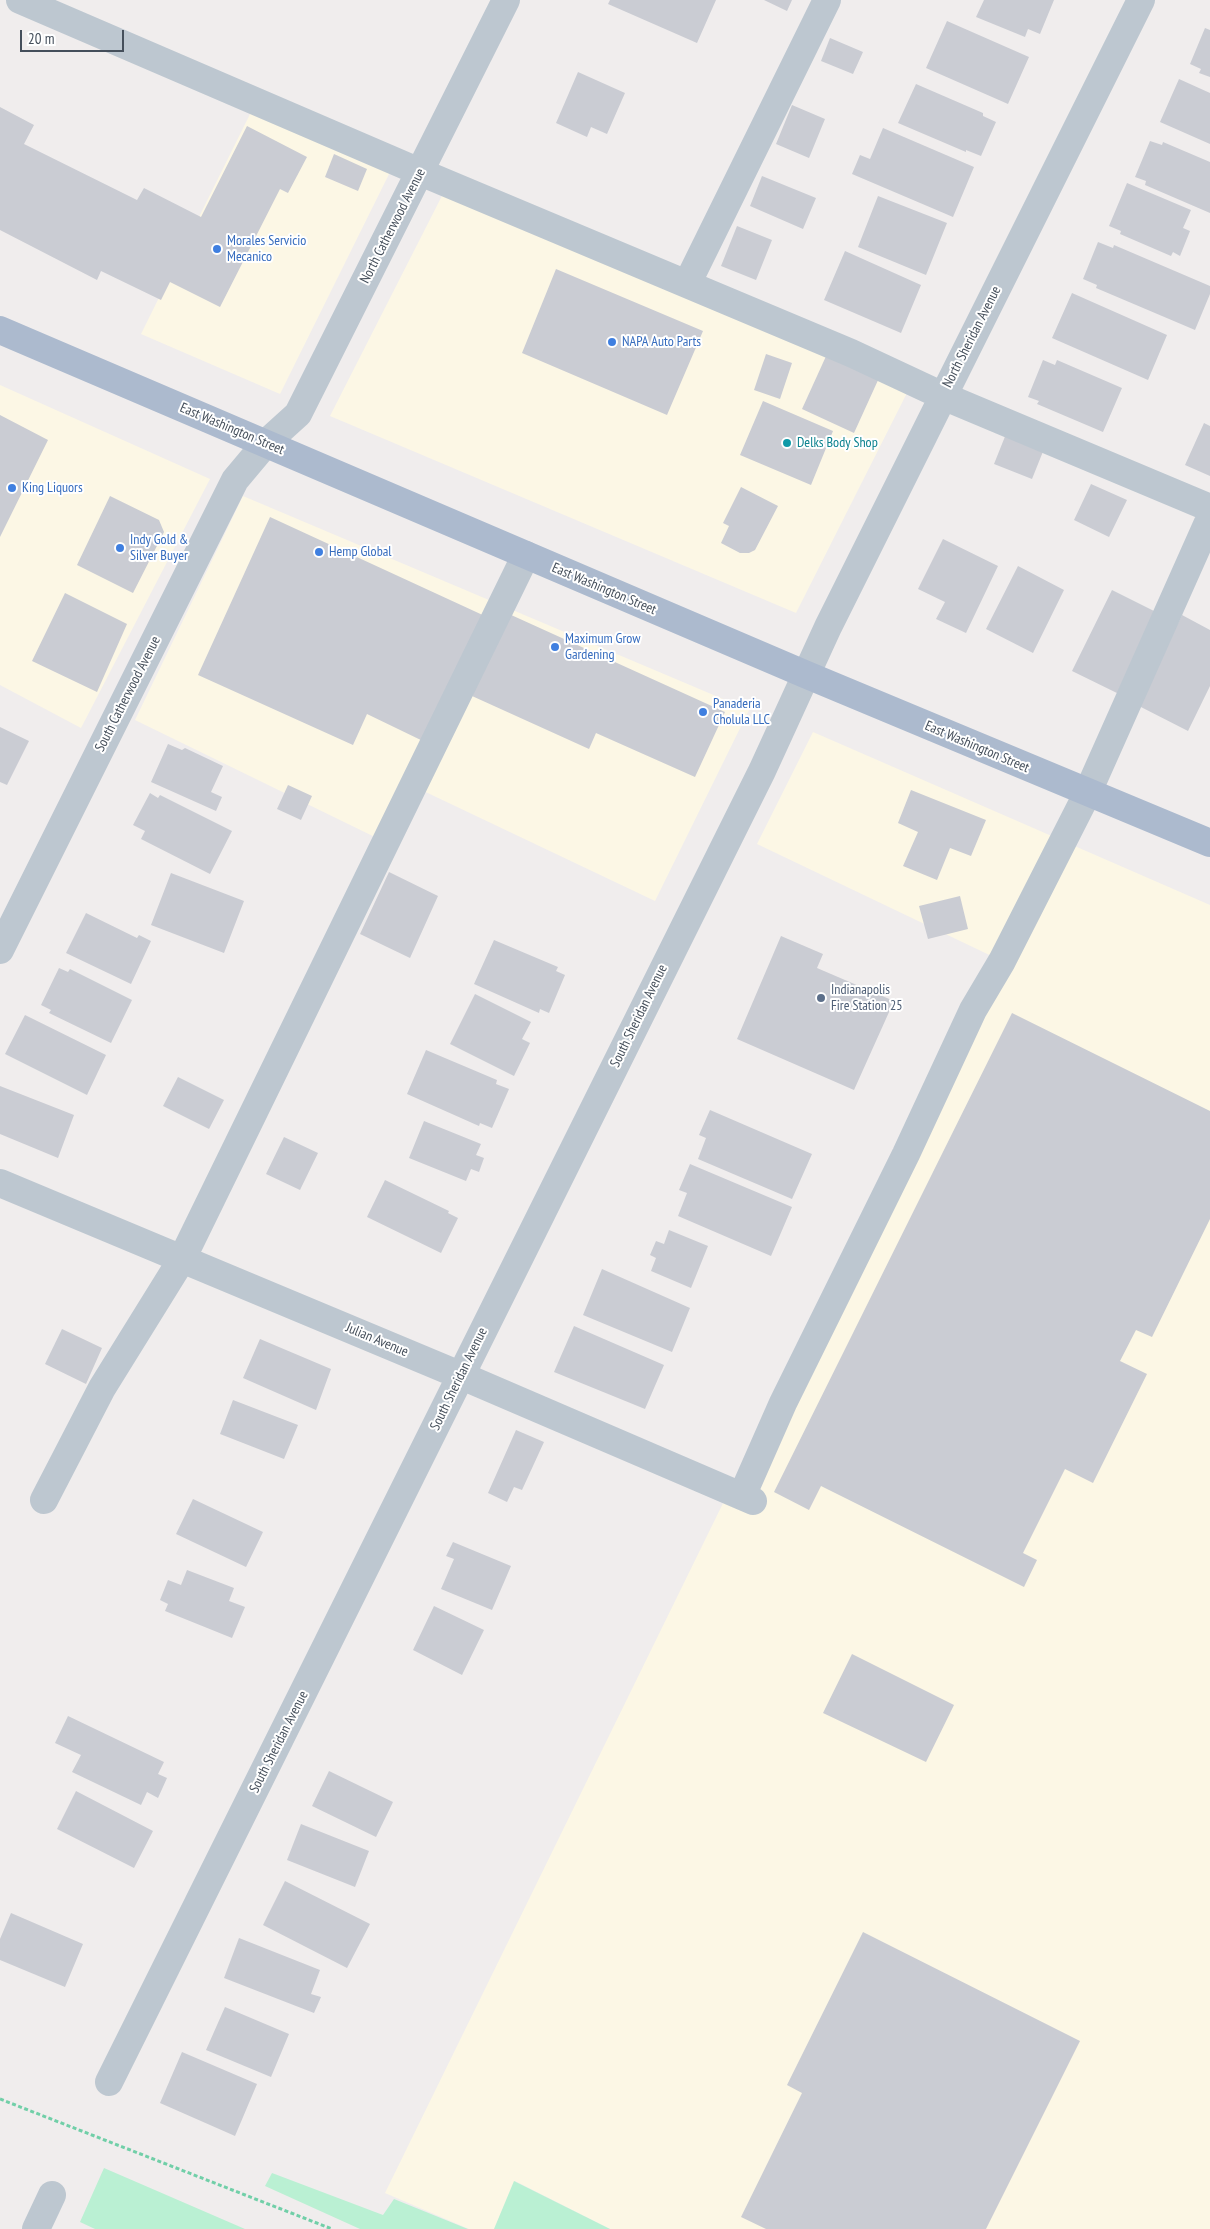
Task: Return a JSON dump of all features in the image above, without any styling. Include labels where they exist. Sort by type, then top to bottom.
[{"type":"main road","name":"East Washington Street","points":[[0,330],[526,556],[1087,794],[1210,844]]},
{"type":"street","points":[[20,0],[420,172],[851,353],[943,396],[1210,508]]},
{"type":"street","name":"North Catherwood Avenue","points":[[266,443],[298,414],[506,0]]},
{"type":"street","points":[[687,284],[827,0]]},
{"type":"street","name":"North Sheridan Avenue","points":[[807,675],[828,627],[1141,0]]},
{"type":"street","name":"South Catherwood Avenue","points":[[0,950],[235,480],[266,443]]},
{"type":"street","points":[[1087,794],[1210,518]]},
{"type":"street","points":[[44,1500],[102,1388],[182,1259],[526,556]]},
{"type":"street","name":"South Sheridan Avenue","points":[[109,2082],[462,1376],[762,771],[807,675]]},
{"type":"street","name":"Julian Avenue","points":[[0,1183],[462,1376],[747,1499],[783,1403],[897,1172],[973,1010],[1002,961],[1087,794]]},
{"type":"street","points":[[36,2229],[52,2196]]},
{"type":"path","points":[[0,2099],[332,2229]]},
{"type":"shaded area","points":[[256,102],[395,162],[280,394],[141,334]]},
{"type":"shaded area","points":[[448,184],[913,381],[796,613],[330,416]]},
{"type":"shaded area","points":[[0,385],[210,479],[81,728],[0,685]]},
{"type":"shaded area","points":[[243,496],[749,710],[655,901],[413,786],[385,842],[135,720]]},
{"type":"shaded area","points":[[813,732],[1210,905],[1210,2229],[610,2229],[515,2181],[494,2229],[469,2229],[385,2193],[729,1491],[1002,961],[757,844]]},
{"type":"green space","points":[[104,2168],[245,2229],[95,2229],[80,2222]]},
{"type":"green space","points":[[272,2173],[383,2215],[394,2199],[468,2229],[360,2229],[265,2186]]},
{"type":"green space","points":[[514,2181],[610,2229],[494,2229]]},
{"type":"building","points":[[610,0],[716,0],[697,43],[608,4]]},
{"type":"building","points":[[764,0],[792,0],[787,11]]},
{"type":"building","points":[[984,0],[1054,0],[1040,34],[1028,29],[1025,37],[976,17]]},
{"type":"building","points":[[947,21],[1029,57],[1008,104],[926,68]]},
{"type":"building","points":[[1205,28],[1210,30],[1210,77],[1199,73],[1201,69],[1190,64]]},
{"type":"building","points":[[830,38],[863,52],[853,74],[821,61]]},
{"type":"building","points":[[578,72],[625,93],[607,134],[591,127],[587,137],[556,123]]},
{"type":"building","points":[[1179,79],[1210,93],[1210,144],[1160,122]]},
{"type":"building","points":[[916,84],[983,113],[983,116],[996,122],[981,156],[966,150],[966,152],[898,123]]},
{"type":"building","points":[[792,105],[825,119],[809,158],[776,144]]},
{"type":"building","points":[[0,107],[34,125],[24,144],[137,200],[144,188],[201,217],[247,126],[307,157],[288,193],[280,189],[220,307],[170,282],[161,300],[101,271],[97,280],[0,230]]},
{"type":"building","points":[[883,128],[974,167],[953,217],[852,174],[860,155],[870,159]]},
{"type":"building","points":[[1150,141],[1162,145],[1163,142],[1210,162],[1210,213],[1145,185],[1146,181],[1135,177]]},
{"type":"building","points":[[334,154],[367,169],[358,191],[325,177]]},
{"type":"building","points":[[762,176],[816,198],[803,229],[750,206]]},
{"type":"building","points":[[1127,183],[1191,210],[1183,228],[1190,231],[1180,256],[1173,252],[1171,256],[1120,234],[1121,231],[1109,226]]},
{"type":"building","points":[[878,196],[947,223],[926,275],[858,247]]},
{"type":"building","points":[[737,226],[772,240],[756,280],[721,266]]},
{"type":"building","points":[[1098,242],[1113,248],[1114,245],[1210,286],[1210,294],[1195,330],[1096,288],[1097,285],[1083,279]]},
{"type":"building","points":[[845,251],[921,285],[901,333],[824,300]]},
{"type":"building","name":"NAPA Auto Parts","points":[[556,269],[703,331],[667,415],[522,353]]},
{"type":"building","points":[[1072,293],[1167,335],[1148,380],[1052,338]]},
{"type":"building","points":[[766,354],[792,363],[780,399],[754,390]]},
{"type":"building","points":[[827,354],[879,378],[854,433],[802,409]]},
{"type":"building","points":[[1043,360],[1055,365],[1057,360],[1122,388],[1103,432],[1037,404],[1039,401],[1028,397]]},
{"type":"building","name":"Delks Body Shop","points":[[763,401],[833,431],[811,485],[740,455]]},
{"type":"building","name":"King Liquors","points":[[0,415],[48,440],[0,537]]},
{"type":"building","points":[[1204,423],[1210,426],[1210,476],[1185,465]]},
{"type":"building","points":[[1006,434],[1044,449],[1032,479],[994,464]]},
{"type":"building","points":[[1091,484],[1127,500],[1109,537],[1074,520]]},
{"type":"building","points":[[741,487],[778,506],[755,550],[749,553],[740,553],[721,543],[729,526],[723,523]]},
{"type":"building","name":"Indy Gold & Silver Buyer","points":[[110,496],[159,520],[164,532],[133,593],[77,565]]},
{"type":"building","points":[[270,517],[487,617],[427,743],[367,714],[353,745],[198,675]]},
{"type":"building","points":[[943,539],[998,566],[966,633],[936,619],[945,602],[918,589]]},
{"type":"building","points":[[1018,566],[1064,590],[1033,653],[986,629]]},
{"type":"building","points":[[1112,590],[1160,614],[1121,695],[1072,671]]},
{"type":"building","points":[[65,593],[127,624],[97,692],[32,661]]},
{"type":"building","points":[[509,614],[725,712],[695,777],[596,733],[589,749],[472,696]]},
{"type":"building","points":[[1182,615],[1210,630],[1210,686],[1188,731],[1137,705]]},
{"type":"building","points":[[0,727],[29,741],[7,785],[0,782]]},
{"type":"building","points":[[168,744],[182,750],[185,748],[223,766],[211,792],[222,797],[216,811],[151,782]]},
{"type":"building","points":[[288,785],[312,796],[301,820],[277,809]]},
{"type":"building","points":[[911,790],[986,820],[971,856],[950,848],[937,880],[903,866],[918,832],[898,823]]},
{"type":"building","points":[[150,793],[158,798],[160,795],[232,831],[210,874],[141,839],[145,831],[133,825]]},
{"type":"building","points":[[389,872],[438,896],[410,958],[360,934]]},
{"type":"building","points":[[171,873],[244,901],[224,953],[151,925]]},
{"type":"building","points":[[960,896],[968,929],[928,939],[919,906]]},
{"type":"building","points":[[86,913],[137,938],[139,935],[151,941],[131,984],[66,953]]},
{"type":"building","points":[[781,936],[823,954],[817,968],[894,1001],[854,1090],[737,1039]]},
{"type":"building","points":[[494,940],[558,967],[556,971],[565,975],[549,1013],[540,1009],[539,1013],[474,984]]},
{"type":"building","points":[[59,968],[68,972],[70,969],[132,1000],[111,1043],[49,1013],[51,1010],[41,1005]]},
{"type":"building","points":[[475,994],[531,1022],[522,1039],[530,1043],[514,1076],[450,1044]]},
{"type":"building","points":[[1012,1013],[1210,1111],[1210,1219],[1152,1337],[1136,1330],[1120,1361],[1147,1374],[1093,1483],[1065,1469],[1023,1553],[1037,1560],[1024,1587],[821,1486],[809,1510],[774,1492]]},
{"type":"building","points":[[25,1015],[106,1055],[87,1095],[5,1054]]},
{"type":"building","points":[[426,1050],[497,1080],[496,1084],[509,1089],[492,1128],[480,1123],[479,1126],[407,1094]]},
{"type":"building","points":[[178,1077],[224,1100],[209,1129],[163,1106]]},
{"type":"building","points":[[0,1086],[74,1115],[58,1158],[0,1134]]},
{"type":"building","points":[[710,1110],[812,1154],[792,1199],[698,1159],[706,1138],[699,1135]]},
{"type":"building","points":[[424,1121],[481,1144],[476,1155],[484,1158],[479,1172],[471,1169],[466,1181],[409,1158]]},
{"type":"building","points":[[284,1137],[318,1153],[300,1190],[266,1174]]},
{"type":"building","points":[[690,1164],[792,1207],[771,1256],[678,1216],[687,1193],[679,1190]]},
{"type":"building","points":[[385,1180],[449,1211],[448,1213],[458,1218],[441,1253],[367,1217]]},
{"type":"building","points":[[669,1230],[708,1246],[691,1288],[651,1271],[656,1258],[650,1255],[656,1241],[664,1244]]},
{"type":"building","points":[[602,1269],[690,1308],[672,1352],[583,1315]]},
{"type":"building","points":[[574,1326],[664,1365],[645,1409],[554,1372]]},
{"type":"building","points":[[62,1329],[102,1348],[86,1384],[45,1364]]},
{"type":"building","points":[[260,1339],[331,1369],[316,1410],[243,1378]]},
{"type":"building","points":[[233,1400],[298,1425],[284,1459],[220,1434]]},
{"type":"building","points":[[516,1430],[544,1442],[522,1490],[514,1487],[507,1502],[488,1493]]},
{"type":"building","points":[[193,1499],[263,1532],[246,1567],[176,1534]]},
{"type":"building","points":[[453,1542],[511,1566],[492,1610],[441,1589],[454,1559],[446,1556]]},
{"type":"building","points":[[187,1570],[234,1588],[229,1601],[245,1607],[232,1638],[165,1611],[168,1604],[160,1600],[168,1580],[181,1585]]},
{"type":"building","points":[[434,1606],[484,1630],[462,1675],[413,1650]]},
{"type":"building","points":[[852,1654],[954,1705],[926,1762],[823,1713]]},
{"type":"building","points":[[68,1716],[164,1762],[158,1774],[167,1778],[158,1798],[147,1792],[141,1805],[72,1772],[81,1755],[55,1743]]},
{"type":"building","points":[[329,1771],[393,1802],[376,1837],[312,1806]]},
{"type":"building","points":[[76,1791],[153,1831],[134,1868],[57,1829]]},
{"type":"building","points":[[301,1824],[369,1851],[355,1887],[287,1860]]},
{"type":"building","points":[[285,1881],[370,1924],[347,1968],[263,1925]]},
{"type":"building","points":[[11,1913],[83,1944],[65,1987],[0,1960],[0,1939]]},
{"type":"building","points":[[863,1932],[1080,2041],[986,2229],[766,2229],[741,2217],[802,2093],[787,2085]]},
{"type":"building","points":[[239,1938],[320,1970],[311,1994],[321,1997],[314,2013],[224,1978]]},
{"type":"building","points":[[225,2007],[289,2034],[271,2077],[206,2050]]},
{"type":"building","points":[[182,2052],[257,2084],[235,2136],[160,2103]]},
{"type":"place","name":"Morales Servicio Mecanico","points":[[217,249]]},
{"type":"place","name":"NAPA Auto Parts","points":[[612,342]]},
{"type":"place","name":"Delks Body Shop","points":[[787,443]]},
{"type":"place","name":"King Liquors","points":[[12,488]]},
{"type":"place","name":"Indy Gold & Silver Buyer","points":[[120,548]]},
{"type":"place","name":"Hemp Global","points":[[319,552]]},
{"type":"place","name":"Maximum Grow Gardening","points":[[555,647]]},
{"type":"place","name":"Panaderia Cholula LLC","points":[[703,712]]},
{"type":"place","name":"Indianapolis Fire Station 25","points":[[821,998]]}]
